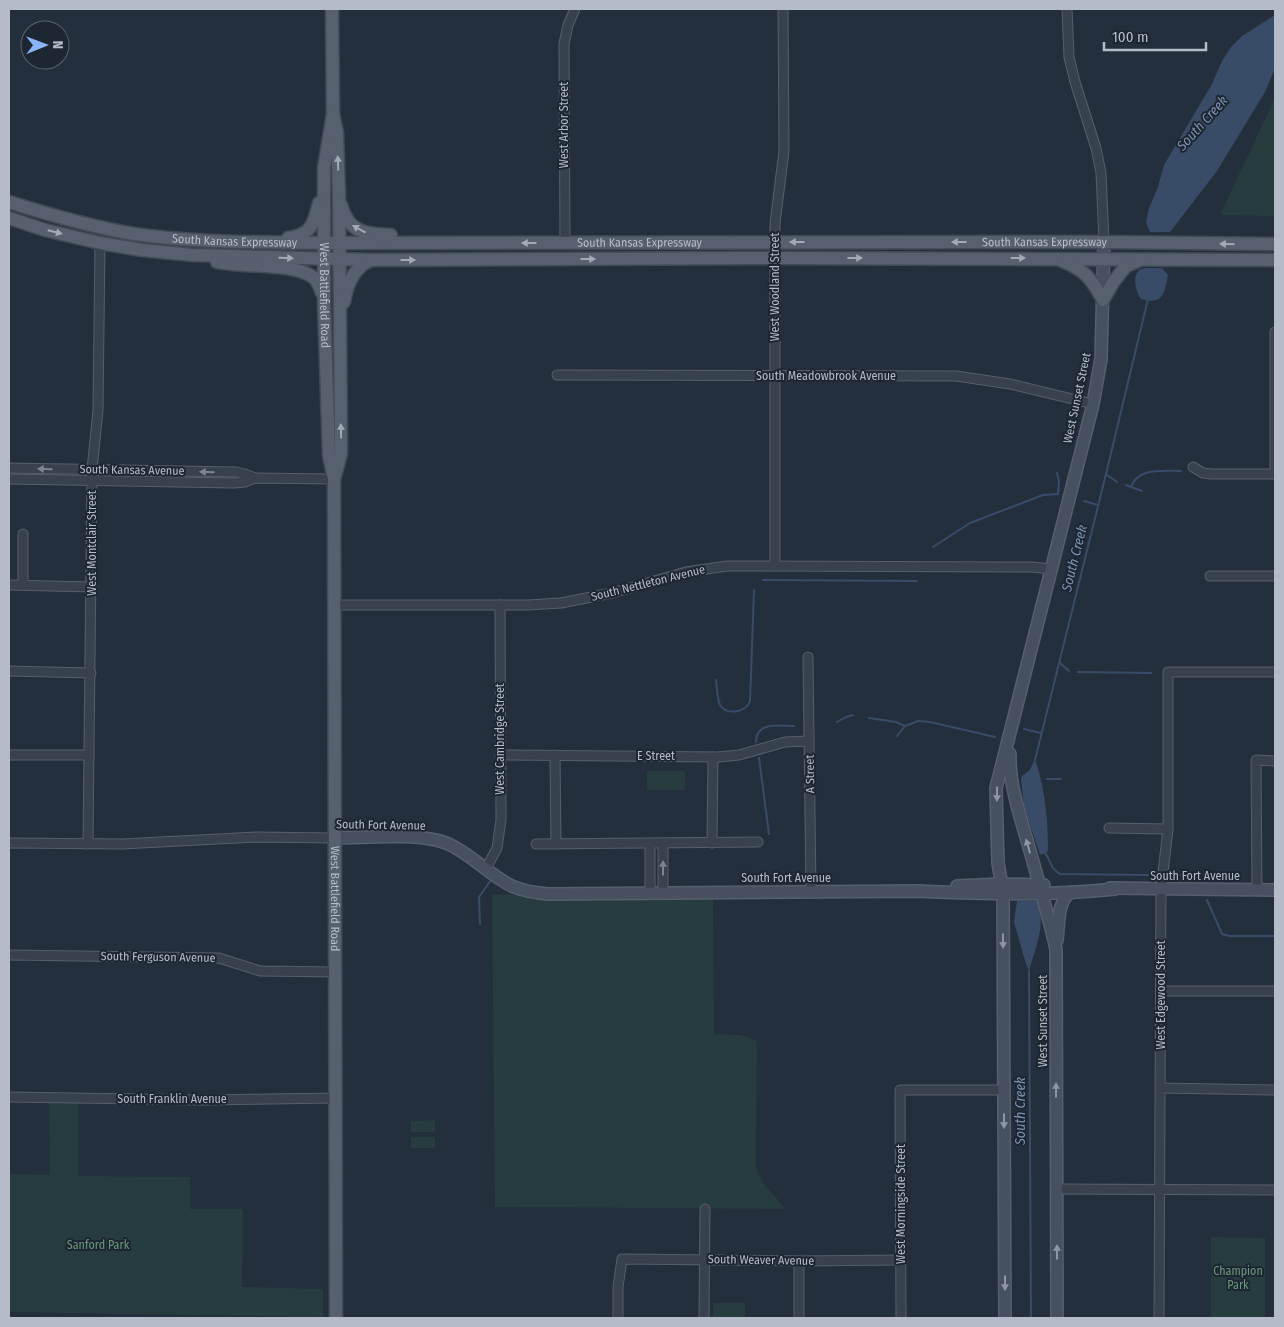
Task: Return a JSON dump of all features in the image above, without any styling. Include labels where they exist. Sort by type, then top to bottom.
[{"type":"main road","name":"West Battlefield Road","points":[[332,9],[333,114],[336,133],[339,195],[342,453],[334,479]]},
{"type":"main road","name":"West Battlefield Road","points":[[333,114],[324,168],[324,302],[329,455],[334,479],[336,1318]]},
{"type":"main road","points":[[220,241],[286,238],[299,236],[307,231],[315,218],[324,168]]},
{"type":"main road","points":[[339,195],[346,219],[361,232],[374,235],[443,237],[475,244]]},
{"type":"main road","name":"South Kansas Expressway","points":[[9,202],[72,221],[134,234],[220,241],[475,244],[1104,242],[1275,244]]},
{"type":"main road","name":"South Kansas Expressway","points":[[9,218],[45,230],[100,243],[142,250],[192,255],[373,260],[775,258],[1275,260]]},
{"type":"main road","name":"West Sunset Street","points":[[1005,1318],[1002,888],[998,864],[996,788],[1092,404],[1101,359],[1104,242]]},
{"type":"main road","points":[[192,255],[223,264],[281,268],[304,273],[313,277],[317,282],[324,302]]},
{"type":"main road","points":[[1055,258],[1076,266],[1087,275],[1102,300],[1126,266],[1142,258]]},
{"type":"main road","points":[[340,342],[343,307],[349,283],[364,263],[373,260]]},
{"type":"main road","name":"West Sunset Street","points":[[1011,730],[1010,769],[1015,798],[1041,888],[1056,949],[1057,1318]]},
{"type":"main road","name":"South Fort Avenue","points":[[334,838],[434,840],[453,846],[512,886],[536,893],[918,891],[1093,886],[1115,889]]},
{"type":"main road","name":"South Fort Avenue","points":[[1041,888],[1072,892],[1115,889],[1275,890]]},
{"type":"main road","points":[[1056,949],[1061,907],[1065,897],[1072,892]]},
{"type":"street","name":"West Arbor Street","points":[[565,243],[564,44],[568,25],[575,9]]},
{"type":"street","name":"West Woodland Street","points":[[775,566],[775,242],[776,204],[784,151],[783,9]]},
{"type":"street","name":"West Sunset Street","points":[[1067,9],[1069,57],[1096,148],[1101,173],[1104,204],[1104,242]]},
{"type":"street","name":"West Montclair Street","points":[[88,844],[92,470],[98,410],[100,243]]},
{"type":"street","points":[[1192,467],[1203,473],[1212,474],[1275,474],[1275,332]]},
{"type":"street","name":"South Meadowbrook Avenue","points":[[557,375],[969,377],[1010,384],[1092,404]]},
{"type":"street","name":"South Kansas Avenue","points":[[9,468],[236,472],[255,478],[334,479]]},
{"type":"street","name":"South Kansas Avenue","points":[[9,479],[234,483],[245,482],[255,478]]},
{"type":"street","points":[[23,534],[23,585]]},
{"type":"street","name":"South Nettleton Avenue","points":[[335,605],[546,604],[612,593],[669,576],[705,568],[744,566],[1032,567],[1051,570]]},
{"type":"street","points":[[1210,576],[1275,576]]},
{"type":"street","points":[[9,585],[92,587]]},
{"type":"street","name":"West Cambridge Street","points":[[486,868],[497,848],[500,836],[500,605]]},
{"type":"street","name":"A Street","points":[[808,657],[811,892]]},
{"type":"street","points":[[9,672],[91,673]]},
{"type":"street","name":"West Edgewood Street","points":[[1159,1318],[1161,890],[1168,828],[1168,672],[1275,672]]},
{"type":"street","name":"E Street","points":[[500,754],[713,757],[739,755],[785,742],[809,741]]},
{"type":"street","points":[[9,755],[89,755]]},
{"type":"street","points":[[555,755],[556,844]]},
{"type":"street","points":[[712,843],[713,757]]},
{"type":"street","points":[[1257,890],[1256,760],[1275,760]]},
{"type":"street","points":[[1109,828],[1168,828]]},
{"type":"street","name":"South Fort Avenue","points":[[9,843],[122,844],[257,837],[334,838]]},
{"type":"street","points":[[663,842],[663,893]]},
{"type":"street","points":[[536,844],[758,842]]},
{"type":"street","points":[[650,843],[650,893]]},
{"type":"street","name":"South Ferguson Avenue","points":[[9,955],[219,958],[260,971],[336,972]]},
{"type":"street","points":[[1161,991],[1275,991]]},
{"type":"street","points":[[1160,1088],[1275,1090]]},
{"type":"street","name":"West Morningside Street","points":[[901,1318],[900,1090],[1004,1090]]},
{"type":"street","name":"South Franklin Avenue","points":[[9,1096],[202,1100],[336,1098]]},
{"type":"street","points":[[1056,1189],[1275,1190]]},
{"type":"street","points":[[704,1318],[705,1209]]},
{"type":"street","name":"South Weaver Avenue","points":[[618,1318],[618,1287],[622,1259],[901,1260]]},
{"type":"street","points":[[799,1261],[799,1318]]},
{"type":"green space","points":[[1275,98],[1275,216],[1220,215]]},
{"type":"green space","points":[[647,771],[685,771],[685,790],[647,790]]},
{"type":"green space","points":[[492,895],[713,896],[714,1034],[741,1035],[757,1041],[756,1167],[764,1184],[786,1209],[495,1207]]},
{"type":"green space","name":"Sanford Park","points":[[49,1101],[78,1101],[78,1176],[190,1177],[190,1209],[243,1209],[242,1287],[323,1289],[323,1317],[9,1312],[9,1174],[50,1175]]},
{"type":"green space","points":[[435,1120],[435,1132],[411,1132],[411,1121]]},
{"type":"green space","points":[[411,1137],[435,1137],[435,1148],[411,1148]]},
{"type":"green space","name":"Champion Park","points":[[1211,1237],[1265,1238],[1265,1318],[1211,1318]]},
{"type":"green space","points":[[713,1303],[745,1303],[745,1318],[713,1318]]},
{"type":"water","points":[[1275,15],[1275,68],[1265,92],[1217,171],[1170,232],[1150,232],[1146,222],[1164,165],[1212,84],[1222,61],[1231,47],[1242,36]]},
{"type":"water","points":[[1143,268],[1162,268],[1168,275],[1162,296],[1154,301],[1141,299],[1135,284],[1138,271]]},
{"type":"water","points":[[1035,759],[1044,793],[1047,826],[1048,850],[1040,855],[1024,806],[1021,779],[1030,770]]},
{"type":"water","points":[[1017,901],[1037,901],[1040,909],[1039,936],[1029,971],[1014,922]]},
{"type":"waterway","name":"South Creek","points":[[1035,760],[1148,299]]},
{"type":"waterway","points":[[1131,487],[1134,481],[1145,473],[1181,471]]},
{"type":"waterway","points":[[933,547],[970,523],[1043,495],[1058,494],[1059,481],[1057,473]]},
{"type":"waterway","points":[[1107,475],[1117,482]]},
{"type":"waterway","points":[[1126,485],[1142,491]]},
{"type":"waterway","points":[[1084,501],[1098,505]]},
{"type":"waterway","points":[[763,580],[917,581]]},
{"type":"waterway","points":[[716,680],[718,699],[723,708],[727,711],[736,711],[748,705],[750,701],[754,590]]},
{"type":"waterway","points":[[1060,663],[1069,671]]},
{"type":"waterway","points":[[1078,672],[1151,673]]},
{"type":"waterway","points":[[837,722],[853,715]]},
{"type":"waterway","points":[[869,718],[896,722],[905,726],[918,721],[930,722],[995,737]]},
{"type":"waterway","points":[[756,742],[757,735],[764,728],[770,726],[794,726]]},
{"type":"waterway","points":[[897,736],[905,726]]},
{"type":"waterway","points":[[1024,729],[1041,733]]},
{"type":"waterway","points":[[759,758],[769,834]]},
{"type":"waterway","points":[[1047,779],[1061,779]]},
{"type":"waterway","points":[[1045,853],[1054,870],[1060,874],[1148,875]]},
{"type":"waterway","points":[[1173,875],[1189,875],[1198,878]]},
{"type":"waterway","points":[[480,924],[479,897],[491,880]]},
{"type":"waterway","points":[[1207,900],[1222,934],[1230,936],[1275,936]]},
{"type":"waterway","name":"South Creek","points":[[1029,971],[1031,1318]]}]
